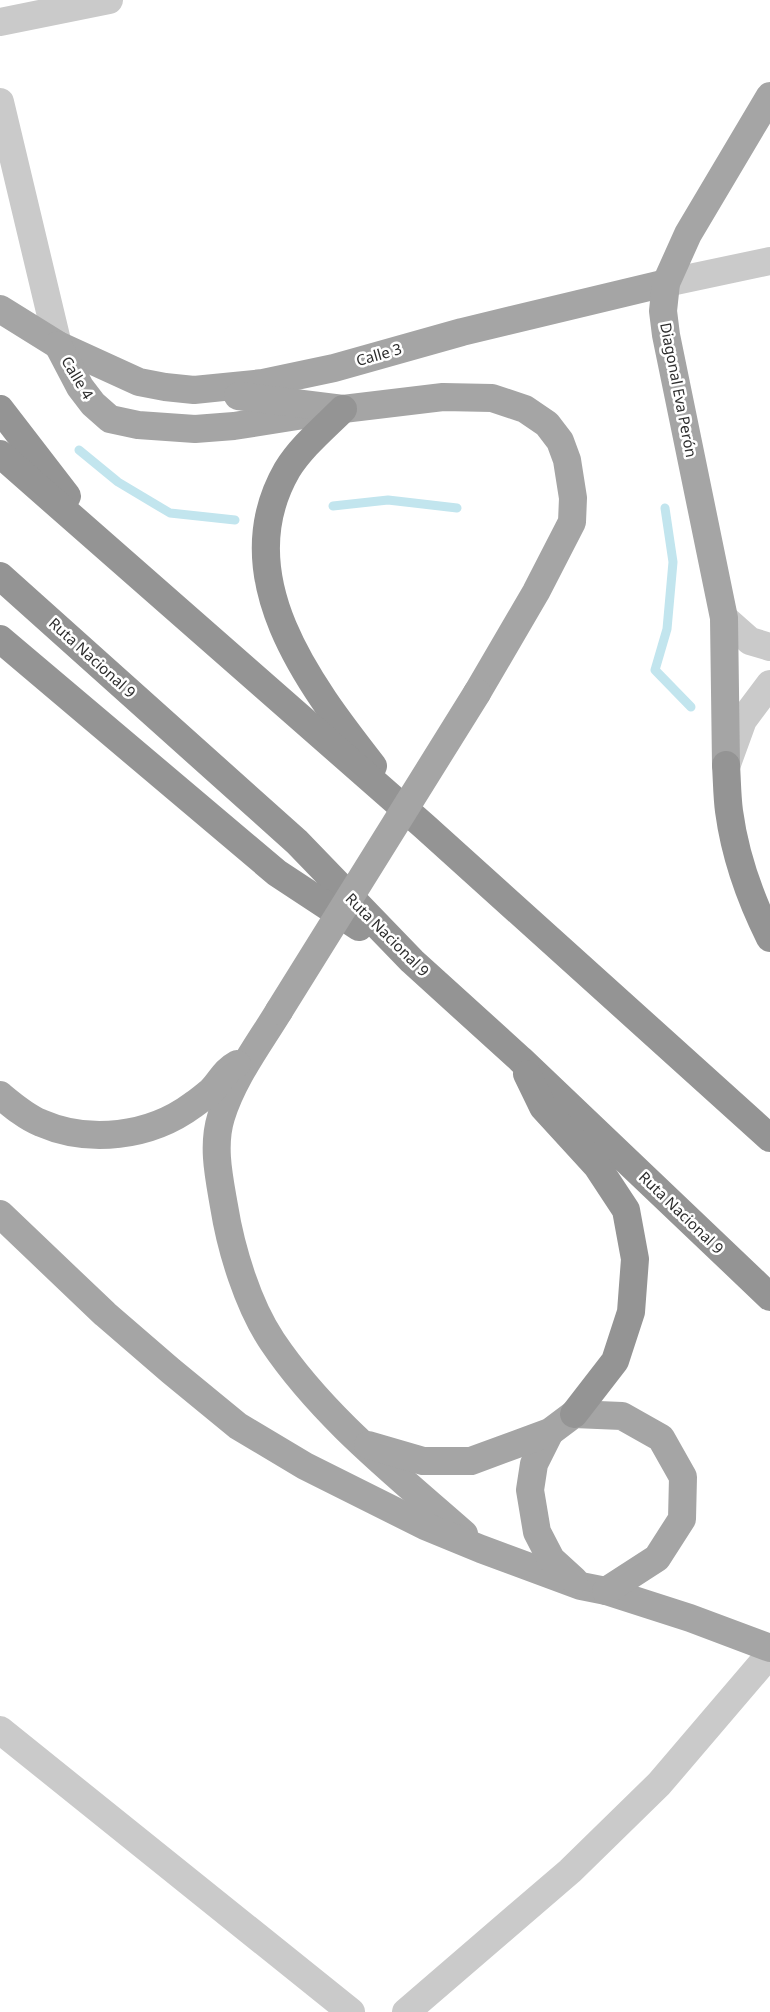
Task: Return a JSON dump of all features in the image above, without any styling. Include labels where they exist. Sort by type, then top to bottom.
[{"type":"highway","points":[[343,408],[310,442],[287,470],[273,501],[266,529],[266,569],[272,596],[283,628],[318,692],[372,765],[424,826]]},
{"type":"highway","points":[[0,409],[106,547]]},
{"type":"highway","points":[[0,454],[424,826],[770,1138]]},
{"type":"highway","name":"Ruta Nacional 9","points":[[0,576],[297,842],[412,962],[520,1059],[770,1297]]},
{"type":"highway","points":[[0,639],[278,873],[412,962]]},
{"type":"highway","points":[[726,765],[729,810],[739,861],[754,907],[770,938]]},
{"type":"highway","points":[[520,1059],[543,1107],[597,1166],[626,1210],[635,1259],[631,1312],[615,1361],[574,1414]]},
{"type":"main road","name":"Diagonal Eva Perón","points":[[726,765],[724,618],[666,335],[663,311],[666,283],[688,234],[770,96]]},
{"type":"main road","name":"Calle 3","points":[[0,310],[58,345],[139,382],[194,390],[263,383],[334,368],[462,332],[666,283]]},
{"type":"main road","name":"Calle 4","points":[[58,345],[80,387],[93,404],[110,419],[138,425],[195,428],[234,426],[343,408]]},
{"type":"main road","points":[[164,387],[343,408],[443,397],[492,398],[525,408],[547,424],[560,442],[568,469],[573,498],[572,522],[536,592],[477,693],[233,1087],[221,1117],[218,1136],[217,1165],[228,1231],[246,1289],[272,1340],[321,1402],[361,1443],[481,1549]]},
{"type":"main road","points":[[0,1094],[40,1123],[75,1132],[104,1136],[137,1131],[167,1120],[192,1107],[212,1090],[228,1069],[250,1058]]},
{"type":"main road","points":[[0,1214],[105,1314],[171,1372],[238,1426],[305,1466],[424,1526],[481,1549],[593,1588],[690,1618],[770,1648]]},
{"type":"main road","points":[[361,1443],[423,1462],[471,1461],[550,1432],[574,1414],[622,1416],[661,1438],[683,1476],[682,1519],[657,1558],[593,1588]]},
{"type":"main road","points":[[550,1432],[534,1464],[530,1490],[537,1532],[552,1559],[593,1588]]},
{"type":"street","points":[[0,22],[109,0]]},
{"type":"street","name":"Calle 4","points":[[0,102],[58,345]]},
{"type":"street","name":"Calle 3","points":[[666,283],[770,261]]},
{"type":"street","points":[[724,618],[750,641],[770,647]]},
{"type":"street","points":[[726,765],[743,720],[768,691]]},
{"type":"street","points":[[406,2012],[570,1871],[659,1784],[770,1654]]},
{"type":"street","points":[[0,1730],[351,2012]]},
{"type":"waterway","points":[[79,450],[118,482],[170,513],[235,520]]},
{"type":"waterway","points":[[333,506],[388,500],[457,508]]},
{"type":"waterway","points":[[665,508],[673,562],[667,629],[655,670],[691,707]]}]
